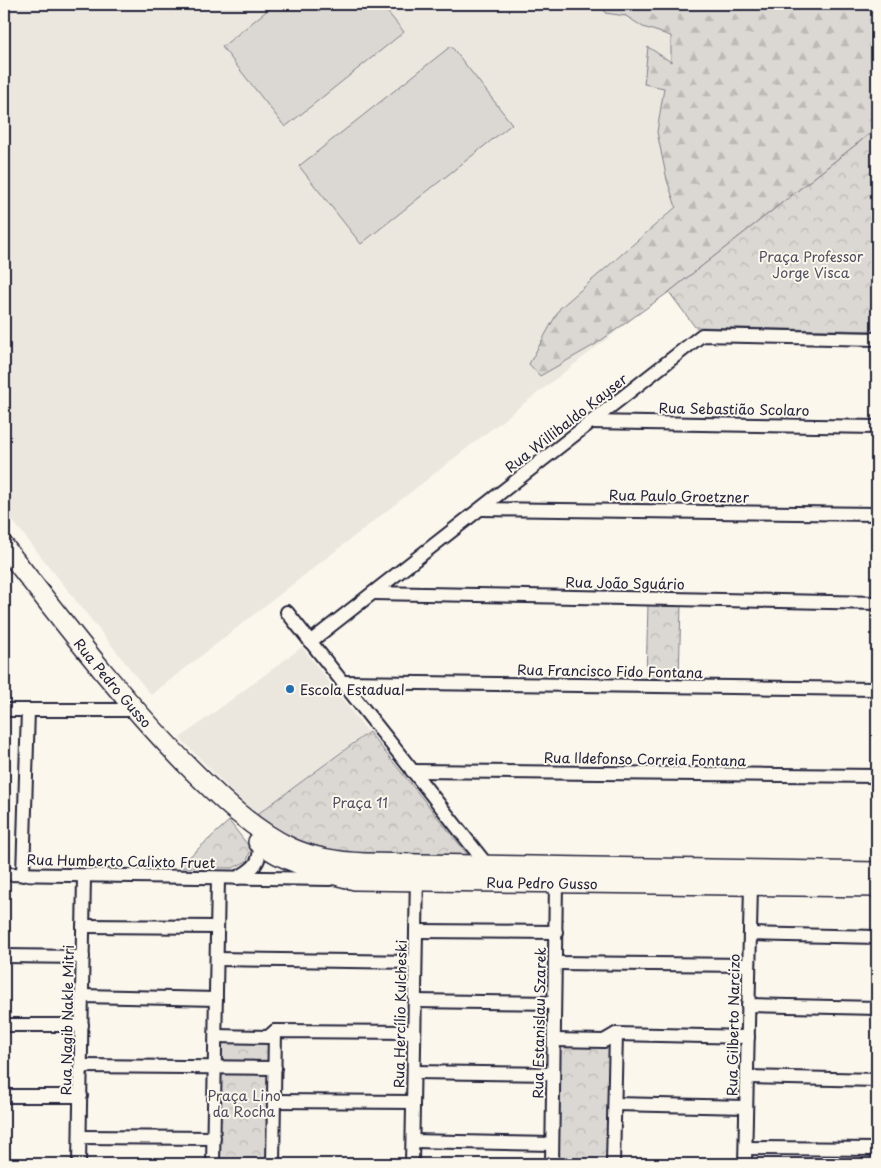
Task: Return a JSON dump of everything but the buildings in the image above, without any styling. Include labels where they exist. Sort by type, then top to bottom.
[{"type":"main road","name":"Rua Pedro Gusso","points":[[4,546],[134,710],[232,810],[245,829],[259,843],[296,864],[355,880],[417,872]]},
{"type":"main road","name":"Rua Pedro Gusso","points":[[232,810],[282,843],[316,857],[417,872],[877,872]]},
{"type":"main road","name":"Rua Pedro Gusso","points":[[487,873],[556,882],[877,887]]},
{"type":"street","name":"Rua Willibaldo Kayser","points":[[310,642],[702,335],[877,340]]},
{"type":"street","name":"Rua Sebastião Scolaro","points":[[591,422],[877,426]]},
{"type":"street","name":"Rua Paulo Groetzner","points":[[481,509],[877,514]]},
{"type":"street","name":"Rua João Sguário","points":[[373,593],[877,603]]},
{"type":"street","points":[[287,612],[412,771],[487,873]]},
{"type":"street","name":"Rua Francisco Fido Fontana","points":[[342,682],[877,689]]},
{"type":"street","points":[[4,710],[134,710]]},
{"type":"street","points":[[23,875],[28,710]]},
{"type":"street","name":"Rua Ildefonso Correia Fontana","points":[[412,771],[877,776]]},
{"type":"street","points":[[237,878],[255,866],[259,861],[259,843]]},
{"type":"street","name":"Rua Hercílio Kulcheski","points":[[412,1164],[417,872]]},
{"type":"street","name":"Rua Humberto Calixto Fruet","points":[[4,874],[355,880]]},
{"type":"street","name":"Rua Nagib Nakle Mitri","points":[[80,1164],[84,876]]},
{"type":"street","points":[[213,1164],[218,878]]},
{"type":"street","name":"Rua Estanislau Szarek","points":[[552,1164],[556,882]]},
{"type":"street","name":"Rua Gilberto Narcizo","points":[[745,1164],[751,885]]},
{"type":"street","points":[[84,926],[218,927]]},
{"type":"street","points":[[416,931],[556,932]]},
{"type":"street","points":[[750,934],[877,937]]},
{"type":"street","points":[[4,956],[83,957]]},
{"type":"street","points":[[217,959],[416,962]]},
{"type":"street","points":[[555,963],[749,965]]},
{"type":"street","points":[[82,996],[216,1000]]},
{"type":"street","points":[[415,1001],[554,1003]]},
{"type":"street","points":[[748,1006],[877,1008]]},
{"type":"street","points":[[4,1025],[82,1025]]},
{"type":"street","points":[[216,1036],[268,1037],[275,1031],[414,1032]]},
{"type":"street","points":[[273,1164],[275,1031]]},
{"type":"street","points":[[554,1040],[604,1042],[616,1034],[748,1037]]},
{"type":"street","points":[[613,1164],[616,1034]]},
{"type":"street","points":[[81,1066],[275,1068]]},
{"type":"street","points":[[414,1072],[553,1074]]},
{"type":"street","points":[[747,1078],[877,1080]]},
{"type":"street","points":[[4,1096],[80,1096]]},
{"type":"street","points":[[274,1101],[413,1102]]},
{"type":"street","points":[[615,1104],[746,1106]]},
{"type":"street","points":[[80,1137],[214,1138]]},
{"type":"street","points":[[412,1141],[552,1144]]},
{"type":"street","points":[[746,1148],[877,1150]]},
{"type":"shaded area","points":[[4,4],[877,4],[877,128],[151,695],[4,510]]},
{"type":"shaded area","name":"Escola Estadual","points":[[302,647],[368,732],[255,816],[180,738]]},
{"type":"shaded area","points":[[4,756],[10,756],[9,858],[4,858]]},
{"type":"green space","points":[[275,4],[381,4],[404,32],[285,127],[222,47]]},
{"type":"green space","points":[[604,4],[877,4],[877,128],[669,292],[596,344],[540,376],[529,364],[560,308],[676,207],[667,180],[657,132],[664,88],[644,84],[648,47],[671,62],[671,36],[643,27],[626,16],[605,13]]},
{"type":"green space","points":[[451,46],[512,124],[361,244],[299,166]]},
{"type":"green space","name":"Praça Professor Jorge Visca","points":[[877,128],[877,331],[695,327],[669,292]]},
{"type":"green space","points":[[648,603],[681,604],[679,681],[646,680]]},
{"type":"green space","name":"Praça 11","points":[[369,732],[468,855],[384,855],[331,849],[306,842],[280,831],[255,816]]},
{"type":"green space","points":[[229,821],[251,849],[247,861],[233,868],[178,867]]},
{"type":"green space","name":"Praça Lino da Rocha","points":[[219,1041],[271,1042],[268,1164],[217,1164]]},
{"type":"green space","points":[[559,1045],[610,1047],[607,1164],[557,1164]]},
{"type":"place","name":"Escola Estadual","points":[[290,689]]}]
